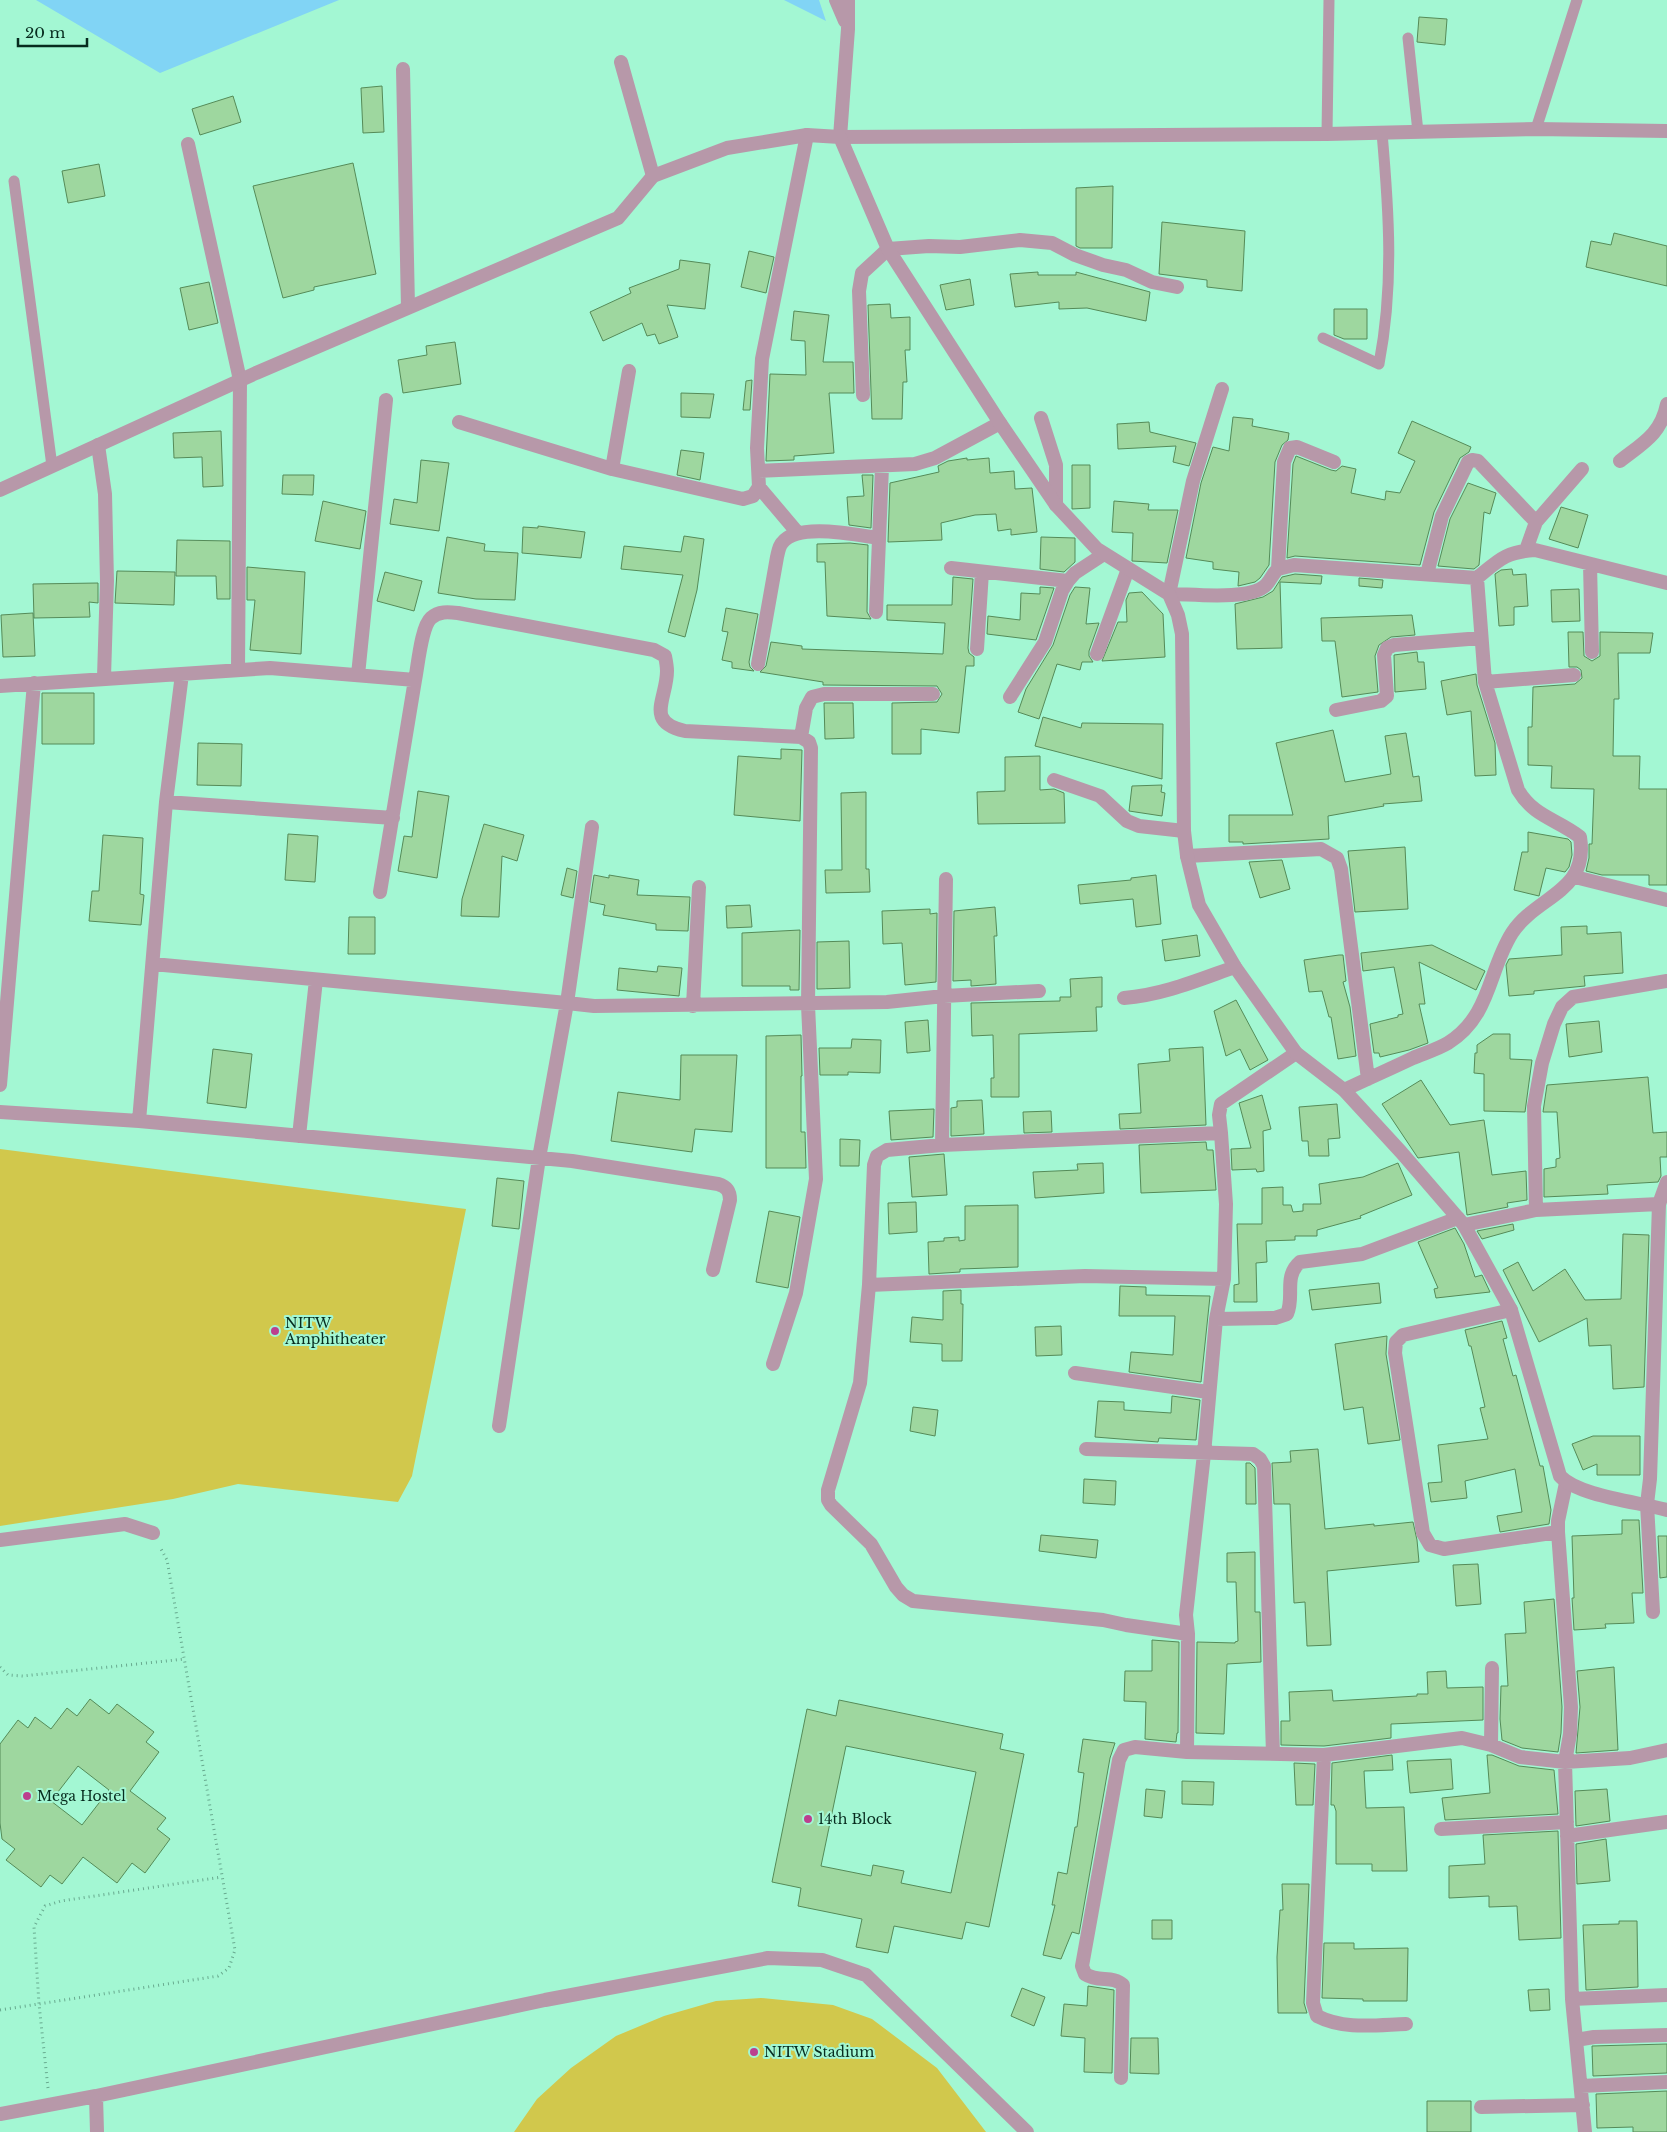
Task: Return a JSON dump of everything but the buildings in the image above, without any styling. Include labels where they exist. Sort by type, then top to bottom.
[{"type":"street","points":[[836,0],[848,29]]},
{"type":"street","points":[[848,0],[848,29],[840,137],[888,249],[1000,423],[1056,504],[1097,549],[1169,594],[1238,594],[1254,592],[1266,585],[1278,569],[1284,462],[1290,448],[1297,447],[1334,462]]},
{"type":"street","points":[[621,62],[654,176]]},
{"type":"street","points":[[403,69],[408,307]]},
{"type":"street","points":[[0,490],[240,380],[618,218],[654,176],[727,148],[807,134],[840,137],[1326,134],[1536,129],[1667,131]]},
{"type":"street","points":[[459,422],[612,469],[743,499],[753,496],[758,487],[757,448],[762,359],[807,134]]},
{"type":"street","points":[[188,144],[240,380],[238,670]]},
{"type":"street","points":[[863,395],[859,291],[862,274],[888,249],[929,246],[960,247],[1020,240],[1052,243],[1075,255],[1103,265],[1126,270],[1152,282],[1177,287]]},
{"type":"street","points":[[612,469],[628,371]]},
{"type":"street","points":[[1222,389],[1193,481],[1169,594],[1178,615],[1182,634],[1184,831],[1187,856],[1200,905],[1235,967],[1296,1053],[1344,1090],[1461,1221],[1511,1310],[1560,1476],[1566,1483],[1579,1490],[1667,1510]]},
{"type":"street","points":[[358,675],[386,400]]},
{"type":"street","points":[[1620,460],[1648,440],[1657,431],[1665,415],[1667,404]]},
{"type":"street","points":[[1041,418],[1056,465],[1056,504]]},
{"type":"street","points":[[759,471],[916,464],[935,458],[1000,423]]},
{"type":"street","points":[[98,445],[105,494],[107,582],[104,678]]},
{"type":"street","points":[[1427,574],[1442,516],[1468,462],[1472,460],[1478,461],[1536,522]]},
{"type":"street","points":[[876,612],[882,467]]},
{"type":"street","points":[[1526,550],[1536,522],[1582,469]]},
{"type":"street","points":[[758,487],[797,532]]},
{"type":"street","points":[[758,664],[777,557],[782,542],[797,532],[812,531],[880,538]]},
{"type":"street","points":[[1278,569],[1294,565],[1477,578],[1503,557],[1518,551],[1535,550],[1667,583]]},
{"type":"street","points":[[1010,696],[1045,642],[1062,591],[1068,581],[1075,573],[1104,554]]},
{"type":"street","points":[[1590,564],[1592,652]]},
{"type":"street","points":[[951,568],[1068,581]]},
{"type":"street","points":[[1097,654],[1128,569]]},
{"type":"street","points":[[977,649],[982,572]]},
{"type":"street","points":[[1344,1090],[1448,1043],[1465,1029],[1482,1008],[1512,934],[1527,915],[1564,889],[1574,877],[1583,852],[1580,837],[1568,828],[1536,811],[1525,801],[1518,790],[1485,682],[1477,578]]},
{"type":"street","points":[[380,892],[424,632],[430,619],[442,612],[458,613],[654,650],[665,656],[667,672],[660,705],[663,719],[670,728],[685,731],[800,737],[809,742],[811,748],[808,1005],[816,1179],[796,1293],[772,1364]]},
{"type":"street","points":[[1336,710],[1381,701],[1387,696],[1384,655],[1387,648],[1394,645],[1481,638]]},
{"type":"street","points":[[0,686],[270,668],[415,680]]},
{"type":"street","points":[[140,1121],[166,802],[182,674]]},
{"type":"street","points":[[1485,682],[1574,675]]},
{"type":"street","points":[[0,1085],[34,683]]},
{"type":"street","points":[[800,737],[806,708],[812,697],[824,694],[933,694]]},
{"type":"street","points":[[1054,780],[1100,796],[1127,821],[1139,826],[1184,831]]},
{"type":"street","points":[[166,802],[393,818]]},
{"type":"street","points":[[499,1426],[540,1158],[567,1003],[592,827]]},
{"type":"street","points":[[1187,856],[1321,849],[1337,858],[1341,869],[1368,1079]]},
{"type":"street","points":[[1574,877],[1667,900]]},
{"type":"street","points":[[942,1145],[946,879]]},
{"type":"street","points":[[693,1006],[699,887]]},
{"type":"street","points":[[152,964],[594,1006],[808,1005],[887,1002],[944,996],[1039,991]]},
{"type":"street","points":[[1124,998],[1147,996],[1168,991],[1235,967]]},
{"type":"street","points":[[299,1136],[316,980]]},
{"type":"street","points":[[1536,1210],[1534,1106],[1542,1063],[1554,1024],[1562,1007],[1573,997],[1667,981]]},
{"type":"street","points":[[1187,1752],[1188,1634],[1186,1615],[1204,1454],[1208,1392],[1216,1319],[1224,1279],[1226,1204],[1222,1133],[1219,1115],[1221,1104],[1296,1053]]},
{"type":"street","points":[[0,1112],[140,1121],[540,1158],[718,1184],[726,1186],[730,1193],[730,1200],[713,1270]]},
{"type":"street","points":[[1188,1634],[1103,1620],[1084,1620],[913,1601],[903,1595],[871,1544],[836,1512],[828,1500],[828,1490],[860,1383],[869,1285],[874,1165],[877,1156],[887,1150],[942,1145],[1222,1133]]},
{"type":"street","points":[[1653,1612],[1647,1504],[1650,1470],[1659,1204],[1667,1182]]},
{"type":"street","points":[[1216,1319],[1275,1318],[1287,1314],[1291,1306],[1289,1283],[1291,1274],[1293,1268],[1300,1262],[1362,1254],[1461,1221],[1536,1210],[1659,1204]]},
{"type":"street","points":[[869,1285],[1085,1276],[1224,1279]]},
{"type":"street","points":[[1511,1310],[1403,1335],[1396,1342],[1395,1353],[1423,1533],[1430,1545],[1444,1549],[1558,1532]]},
{"type":"street","points":[[1075,1373],[1208,1392]]},
{"type":"street","points":[[1086,1449],[1253,1454],[1260,1459],[1264,1466],[1273,1754]]},
{"type":"street","points":[[1566,1483],[1558,1521],[1558,1532],[1571,1707],[1570,1734],[1565,1762],[1572,1999],[1586,2132]]},
{"type":"street","points":[[0,1540],[125,1524],[154,1533]]},
{"type":"street","points":[[1491,1745],[1492,1668]]},
{"type":"street","points":[[1121,2078],[1123,1985],[1118,1980],[1092,1979],[1085,1974],[1082,1966],[1119,1760],[1124,1750],[1135,1747],[1187,1752],[1324,1755],[1462,1738],[1491,1745],[1520,1757],[1565,1762],[1630,1758],[1667,1750]]},
{"type":"street","points":[[1324,1755],[1313,2003],[1317,2016],[1330,2023],[1345,2025],[1406,2024]]},
{"type":"street","points":[[1440,1829],[1567,1829],[1667,1822]]},
{"type":"street","points":[[0,2114],[96,2096],[555,1998],[768,1958],[822,1960],[866,1975],[1027,2132]]},
{"type":"street","points":[[1572,1999],[1667,1995]]},
{"type":"street","points":[[1576,2040],[1594,2037],[1667,2035]]},
{"type":"street","points":[[1581,2086],[1667,2082]]},
{"type":"street","points":[[96,2096],[97,2132]]},
{"type":"street","points":[[1481,2107],[1583,2105]]},
{"type":"lane","points":[[1326,134],[1329,0]]},
{"type":"lane","points":[[1536,129],[1577,0]]},
{"type":"lane","points":[[1408,38],[1418,132]]},
{"type":"lane","points":[[1323,338],[1379,364],[1386,329],[1390,282],[1389,207],[1382,133]]},
{"type":"lane","points":[[14,181],[52,466]]},
{"type":"path","points":[[0,2010],[218,1976],[229,1968],[235,1950],[166,1560],[154,1533]]},
{"type":"path","points":[[0,1667],[8,1675],[23,1676],[185,1659]]},
{"type":"path","points":[[50,2105],[39,2004],[34,1927],[45,1906],[61,1901],[222,1877]]},
{"type":"shaded area","points":[[0,1149],[466,1209],[412,1476],[398,1502],[238,1484],[173,1499],[0,1526]]},
{"type":"shaded area","name":"NITW Stadium","points":[[761,1998],[833,2005],[872,2019],[937,2068],[986,2132],[514,2132],[537,2099],[571,2068],[616,2036],[664,2016],[716,2001]]},
{"type":"water","points":[[36,0],[339,0],[160,73]]},
{"type":"water","points":[[784,0],[819,0],[826,21]]},
{"type":"place","name":"NITW Amphitheater","points":[[275,1331]]},
{"type":"place","name":"Mega Hostel","points":[[27,1796]]},
{"type":"place","name":"14th Block","points":[[808,1819]]},
{"type":"place","name":"NITW Stadium","points":[[754,2052]]}]
